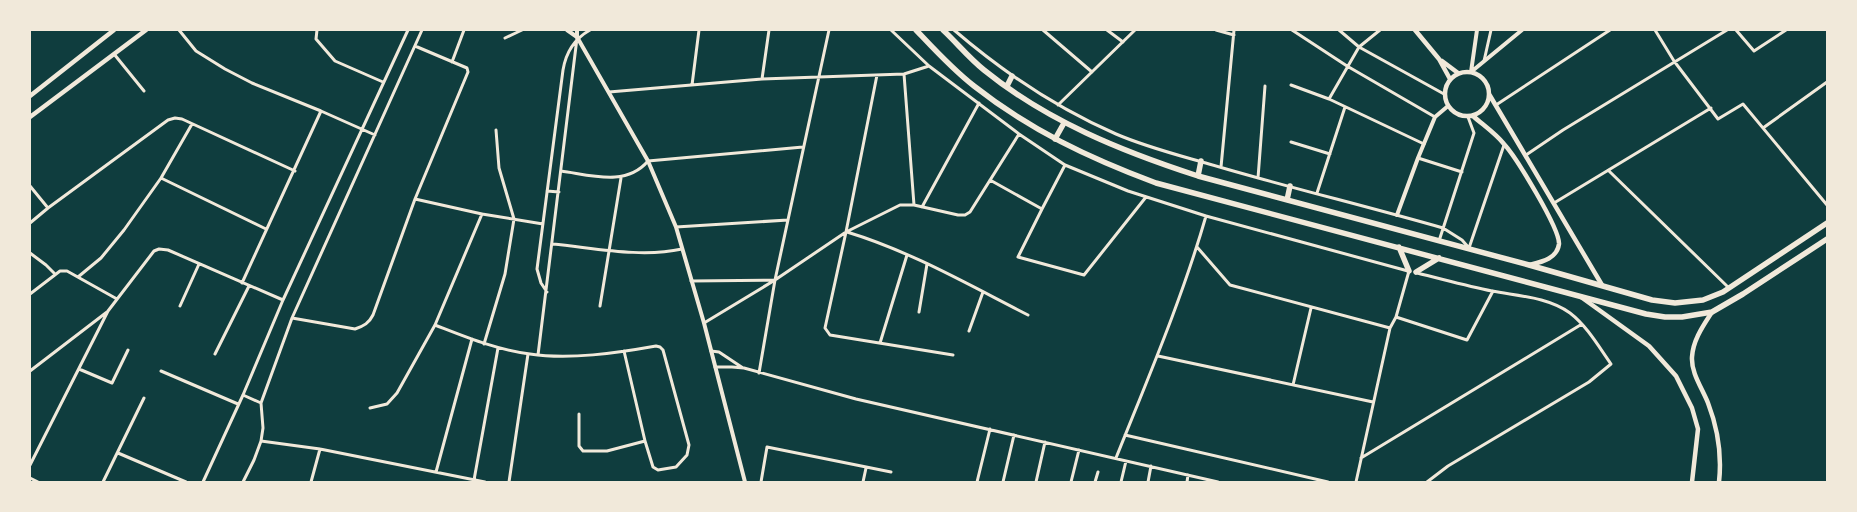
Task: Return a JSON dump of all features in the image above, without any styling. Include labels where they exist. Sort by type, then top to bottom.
[{"type":"highway","points":[[916,30],[972,86],[1054,139],[1097,160],[1156,183],[1646,314],[1665,317],[1699,315],[1712,312],[1737,298],[1827,239]]},
{"type":"highway","points":[[943,30],[983,69],[1007,86],[1064,122],[1144,158],[1198,176],[1469,248],[1652,300],[1675,303],[1703,300],[1729,288],[1827,223]]},
{"type":"highway","points":[[1007,86],[1012,76]]},
{"type":"highway","points":[[1054,139],[1064,122]]},
{"type":"highway","points":[[1198,176],[1201,162]]},
{"type":"highway","points":[[1286,200],[1290,186]]},
{"type":"highway","points":[[1399,247],[1409,271]]},
{"type":"highway","points":[[1416,272],[1439,258]]},
{"type":"main road","points":[[30,96],[114,30]]},
{"type":"main road","points":[[30,117],[146,30]]},
{"type":"main road","points":[[1414,30],[1439,59],[1450,79]]},
{"type":"main road","points":[[1439,59],[1458,73]]},
{"type":"main road","points":[[1470,116],[1483,110],[1489,100],[1488,86],[1478,74],[1471,72],[1458,73],[1447,83],[1444,94],[1448,106],[1457,114],[1470,116],[1504,144],[1546,208],[1558,236],[1559,245],[1555,253],[1547,260],[1529,265]]},
{"type":"main road","points":[[1489,94],[1602,285]]},
{"type":"main road","points":[[1546,208],[1554,203]]},
{"type":"main road","points":[[1580,297],[1649,346],[1676,376],[1692,408],[1698,429],[1692,482]]},
{"type":"main road","points":[[1712,312],[1696,339],[1692,358],[1693,369],[1709,406],[1718,437],[1719,482]]},
{"type":"street","points":[[179,30],[196,51],[208,60],[252,83],[321,110],[375,135]]},
{"type":"street","points":[[318,30],[316,39],[335,61],[383,82]]},
{"type":"street","points":[[202,482],[243,395],[283,300],[408,30]]},
{"type":"street","points":[[243,482],[261,442],[263,428],[261,403],[292,318],[422,30]]},
{"type":"street","points":[[452,62],[464,30]]},
{"type":"street","points":[[505,38],[522,30]]},
{"type":"street","points":[[567,30],[577,37],[648,161],[676,226],[704,323],[744,481]]},
{"type":"street","points":[[538,356],[553,244],[577,30]]},
{"type":"street","points":[[547,292],[541,283],[537,269],[562,70],[567,55],[577,37],[590,30]]},
{"type":"street","points":[[692,85],[699,30]]},
{"type":"street","points":[[762,79],[769,30]]},
{"type":"street","points":[[759,374],[775,280],[829,30]]},
{"type":"street","points":[[891,30],[929,66],[1019,134],[1065,165],[1128,191],[1206,216],[1409,271],[1492,291],[1527,297],[1560,306],[1572,314],[1582,324],[1611,364],[1589,382],[1448,466],[1427,482]]},
{"type":"street","points":[[954,30],[1012,76],[1058,105],[1117,134],[1221,168],[1443,228],[1469,248],[1504,144]]},
{"type":"street","points":[[1043,30],[1092,72]]},
{"type":"street","points":[[1107,30],[1123,42]]},
{"type":"street","points":[[1058,105],[1135,30]]},
{"type":"street","points":[[1216,30],[1234,36]]},
{"type":"street","points":[[1221,168],[1234,30]]},
{"type":"street","points":[[1292,30],[1347,66],[1435,117]]},
{"type":"street","points":[[1339,30],[1359,46],[1444,94]]},
{"type":"street","points":[[1329,100],[1359,46],[1380,30]]},
{"type":"street","points":[[1471,72],[1478,30]]},
{"type":"street","points":[[1484,61],[1491,30]]},
{"type":"street","points":[[1471,72],[1522,30]]},
{"type":"street","points":[[1496,105],[1610,30]]},
{"type":"street","points":[[1655,30],[1674,61],[1718,119],[1743,104],[1827,205]]},
{"type":"street","points":[[1526,155],[1563,130],[1727,30]]},
{"type":"street","points":[[1736,30],[1754,51],[1786,30]]},
{"type":"street","points":[[292,318],[355,329],[363,327],[369,322],[415,199],[468,72],[467,68],[415,46]]},
{"type":"street","points":[[114,54],[144,91]]},
{"type":"street","points":[[609,92],[762,79],[904,74],[929,66]]},
{"type":"street","points":[[904,74],[914,205]]},
{"type":"street","points":[[877,75],[825,328],[830,334],[953,356]]},
{"type":"street","points":[[1763,128],[1827,82]]},
{"type":"street","points":[[1291,85],[1345,107],[1424,144]]},
{"type":"street","points":[[1258,178],[1265,86]]},
{"type":"street","points":[[922,207],[979,103]]},
{"type":"street","points":[[1397,215],[1435,117],[1448,106]]},
{"type":"street","points":[[1317,193],[1345,107]]},
{"type":"street","points":[[1554,203],[1711,108]]},
{"type":"street","points":[[242,283],[295,171],[321,110]]},
{"type":"street","points":[[1439,240],[1474,132],[1470,116]]},
{"type":"street","points":[[30,223],[168,120],[178,118],[295,171]]},
{"type":"street","points":[[78,278],[112,246],[161,178],[192,124]]},
{"type":"street","points":[[484,344],[506,274],[514,219],[500,168],[496,130]]},
{"type":"street","points":[[704,323],[775,280],[846,232],[900,205],[914,205],[965,215],[973,209],[1019,134]]},
{"type":"street","points":[[1291,142],[1330,154]]},
{"type":"street","points":[[561,171],[620,178],[634,174],[648,161],[803,147]]},
{"type":"street","points":[[1418,158],[1462,172]]},
{"type":"street","points":[[1065,165],[1018,257],[1084,275],[1146,197]]},
{"type":"street","points":[[1609,171],[1729,288]]},
{"type":"street","points":[[161,178],[266,229]]},
{"type":"street","points":[[600,306],[620,178]]},
{"type":"street","points":[[990,180],[1042,209]]},
{"type":"street","points":[[30,186],[48,208]]},
{"type":"street","points":[[547,191],[559,192]]},
{"type":"street","points":[[415,199],[482,214],[543,224]]},
{"type":"street","points":[[370,408],[380,407],[393,400],[435,326],[482,214]]},
{"type":"street","points":[[1116,458],[1158,356],[1206,216]]},
{"type":"street","points":[[676,226],[788,220]]},
{"type":"street","points":[[846,232],[870,239],[927,264],[1028,315]]},
{"type":"street","points":[[553,244],[608,250],[658,252],[682,249]]},
{"type":"street","points":[[1197,246],[1230,285],[1390,328]]},
{"type":"street","points":[[30,465],[108,311],[154,251],[159,249],[168,250],[283,300]]},
{"type":"street","points":[[30,253],[55,274]]},
{"type":"street","points":[[880,343],[907,255]]},
{"type":"street","points":[[180,306],[199,264]]},
{"type":"street","points":[[919,312],[927,264]]},
{"type":"street","points":[[30,294],[55,274],[60,271],[67,271],[117,299]]},
{"type":"street","points":[[1356,482],[1390,328],[1396,317],[1409,271]]},
{"type":"street","points":[[691,280],[775,280]]},
{"type":"street","points":[[215,354],[249,286]]},
{"type":"street","points":[[1396,317],[1467,340],[1492,291]]},
{"type":"street","points":[[969,331],[983,292]]},
{"type":"street","points":[[1293,385],[1311,308]]},
{"type":"street","points":[[30,371],[108,311]]},
{"type":"street","points":[[1362,458],[1582,324]]},
{"type":"street","points":[[435,326],[484,344],[538,356],[624,351],[656,346],[662,348],[688,442],[688,452],[676,468],[658,470],[653,467],[624,351]]},
{"type":"street","points":[[436,472],[472,339]]},
{"type":"street","points":[[471,480],[498,348]]},
{"type":"street","points":[[79,369],[112,383],[128,350]]},
{"type":"street","points":[[711,351],[721,353],[744,368],[759,374],[856,399],[1218,482]]},
{"type":"street","points":[[509,482],[528,354]]},
{"type":"street","points":[[1158,356],[1373,402]]},
{"type":"street","points":[[715,368],[744,368]]},
{"type":"street","points":[[161,371],[238,404]]},
{"type":"street","points":[[243,395],[261,403]]},
{"type":"street","points":[[103,482],[144,398]]},
{"type":"street","points":[[579,414],[579,446],[583,451],[607,451],[645,441]]},
{"type":"street","points":[[977,482],[990,429]]},
{"type":"street","points":[[1003,482],[1014,435]]},
{"type":"street","points":[[1125,435],[1328,482]]},
{"type":"street","points":[[261,442],[320,449],[485,482]]},
{"type":"street","points":[[1036,482],[1045,442]]},
{"type":"street","points":[[761,482],[767,447],[891,472]]},
{"type":"street","points":[[311,482],[320,449]]},
{"type":"street","points":[[1071,482],[1079,450]]},
{"type":"street","points":[[118,453],[186,482]]},
{"type":"street","points":[[1121,482],[1126,460]]},
{"type":"street","points":[[1148,482],[1151,466]]},
{"type":"street","points":[[862,482],[866,468]]},
{"type":"street","points":[[1095,482],[1098,472]]},
{"type":"street","points":[[1187,482],[1188,475]]},
{"type":"street","points":[[30,478],[38,482]]}]
